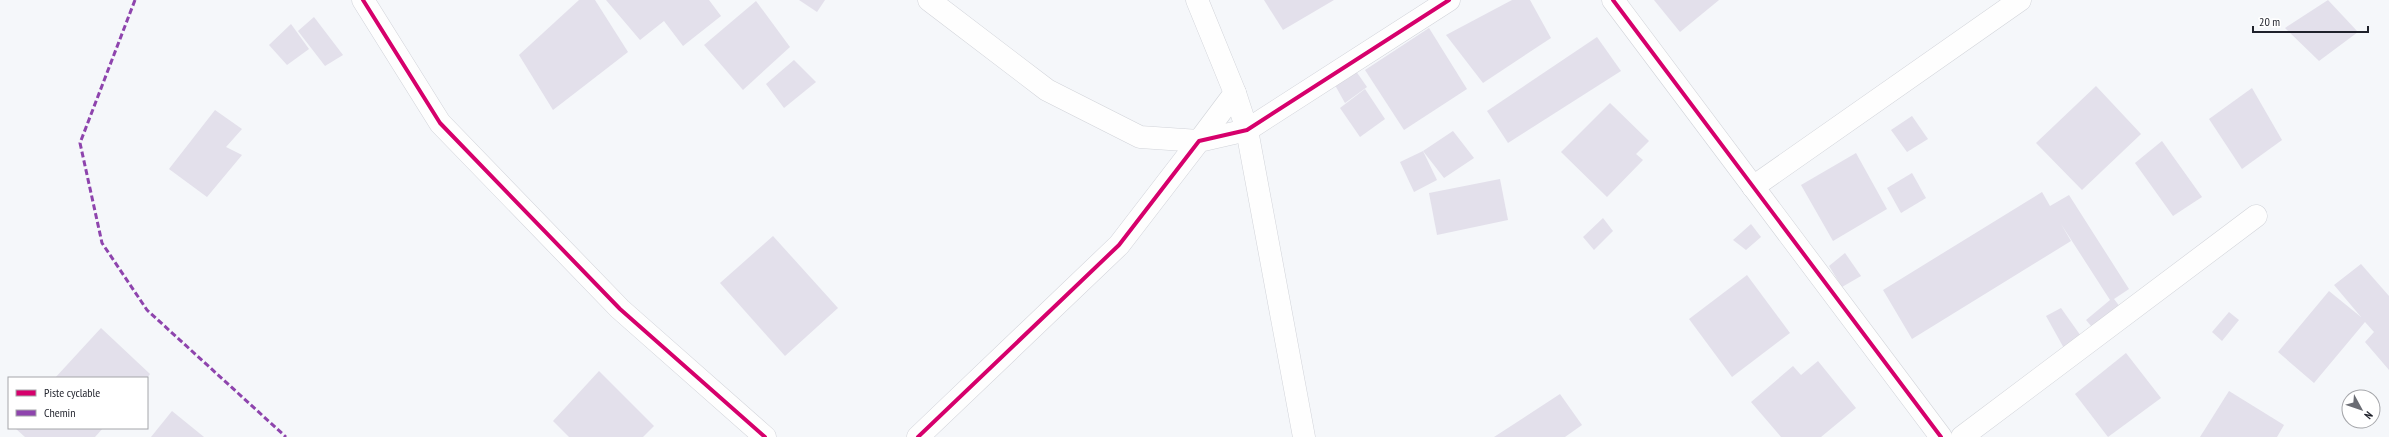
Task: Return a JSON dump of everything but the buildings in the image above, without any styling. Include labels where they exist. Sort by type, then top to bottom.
[{"type":"street","points":[[363,0],[440,123],[620,310],[765,437]]},
{"type":"street","points":[[929,0],[1047,90],[1140,137],[1199,141],[1247,130],[1448,0]]},
{"type":"street","points":[[1198,0],[1235,93],[1247,130],[1304,437]]},
{"type":"street","points":[[1613,0],[1941,437]]},
{"type":"street","points":[[1753,187],[2020,0]]},
{"type":"street","points":[[918,437],[1119,245],[1235,93]]},
{"type":"street","points":[[1962,437],[2256,216]]},
{"type":"marked path","points":[[135,0],[80,143],[102,243],[147,310],[286,437]]},
{"type":"cycle path","points":[[363,0],[440,123],[620,309],[765,437]]},
{"type":"cycle path","points":[[918,437],[1119,245],[1199,141],[1247,130],[1449,0]]},
{"type":"cycle path","points":[[1613,0],[1941,437]]}]
